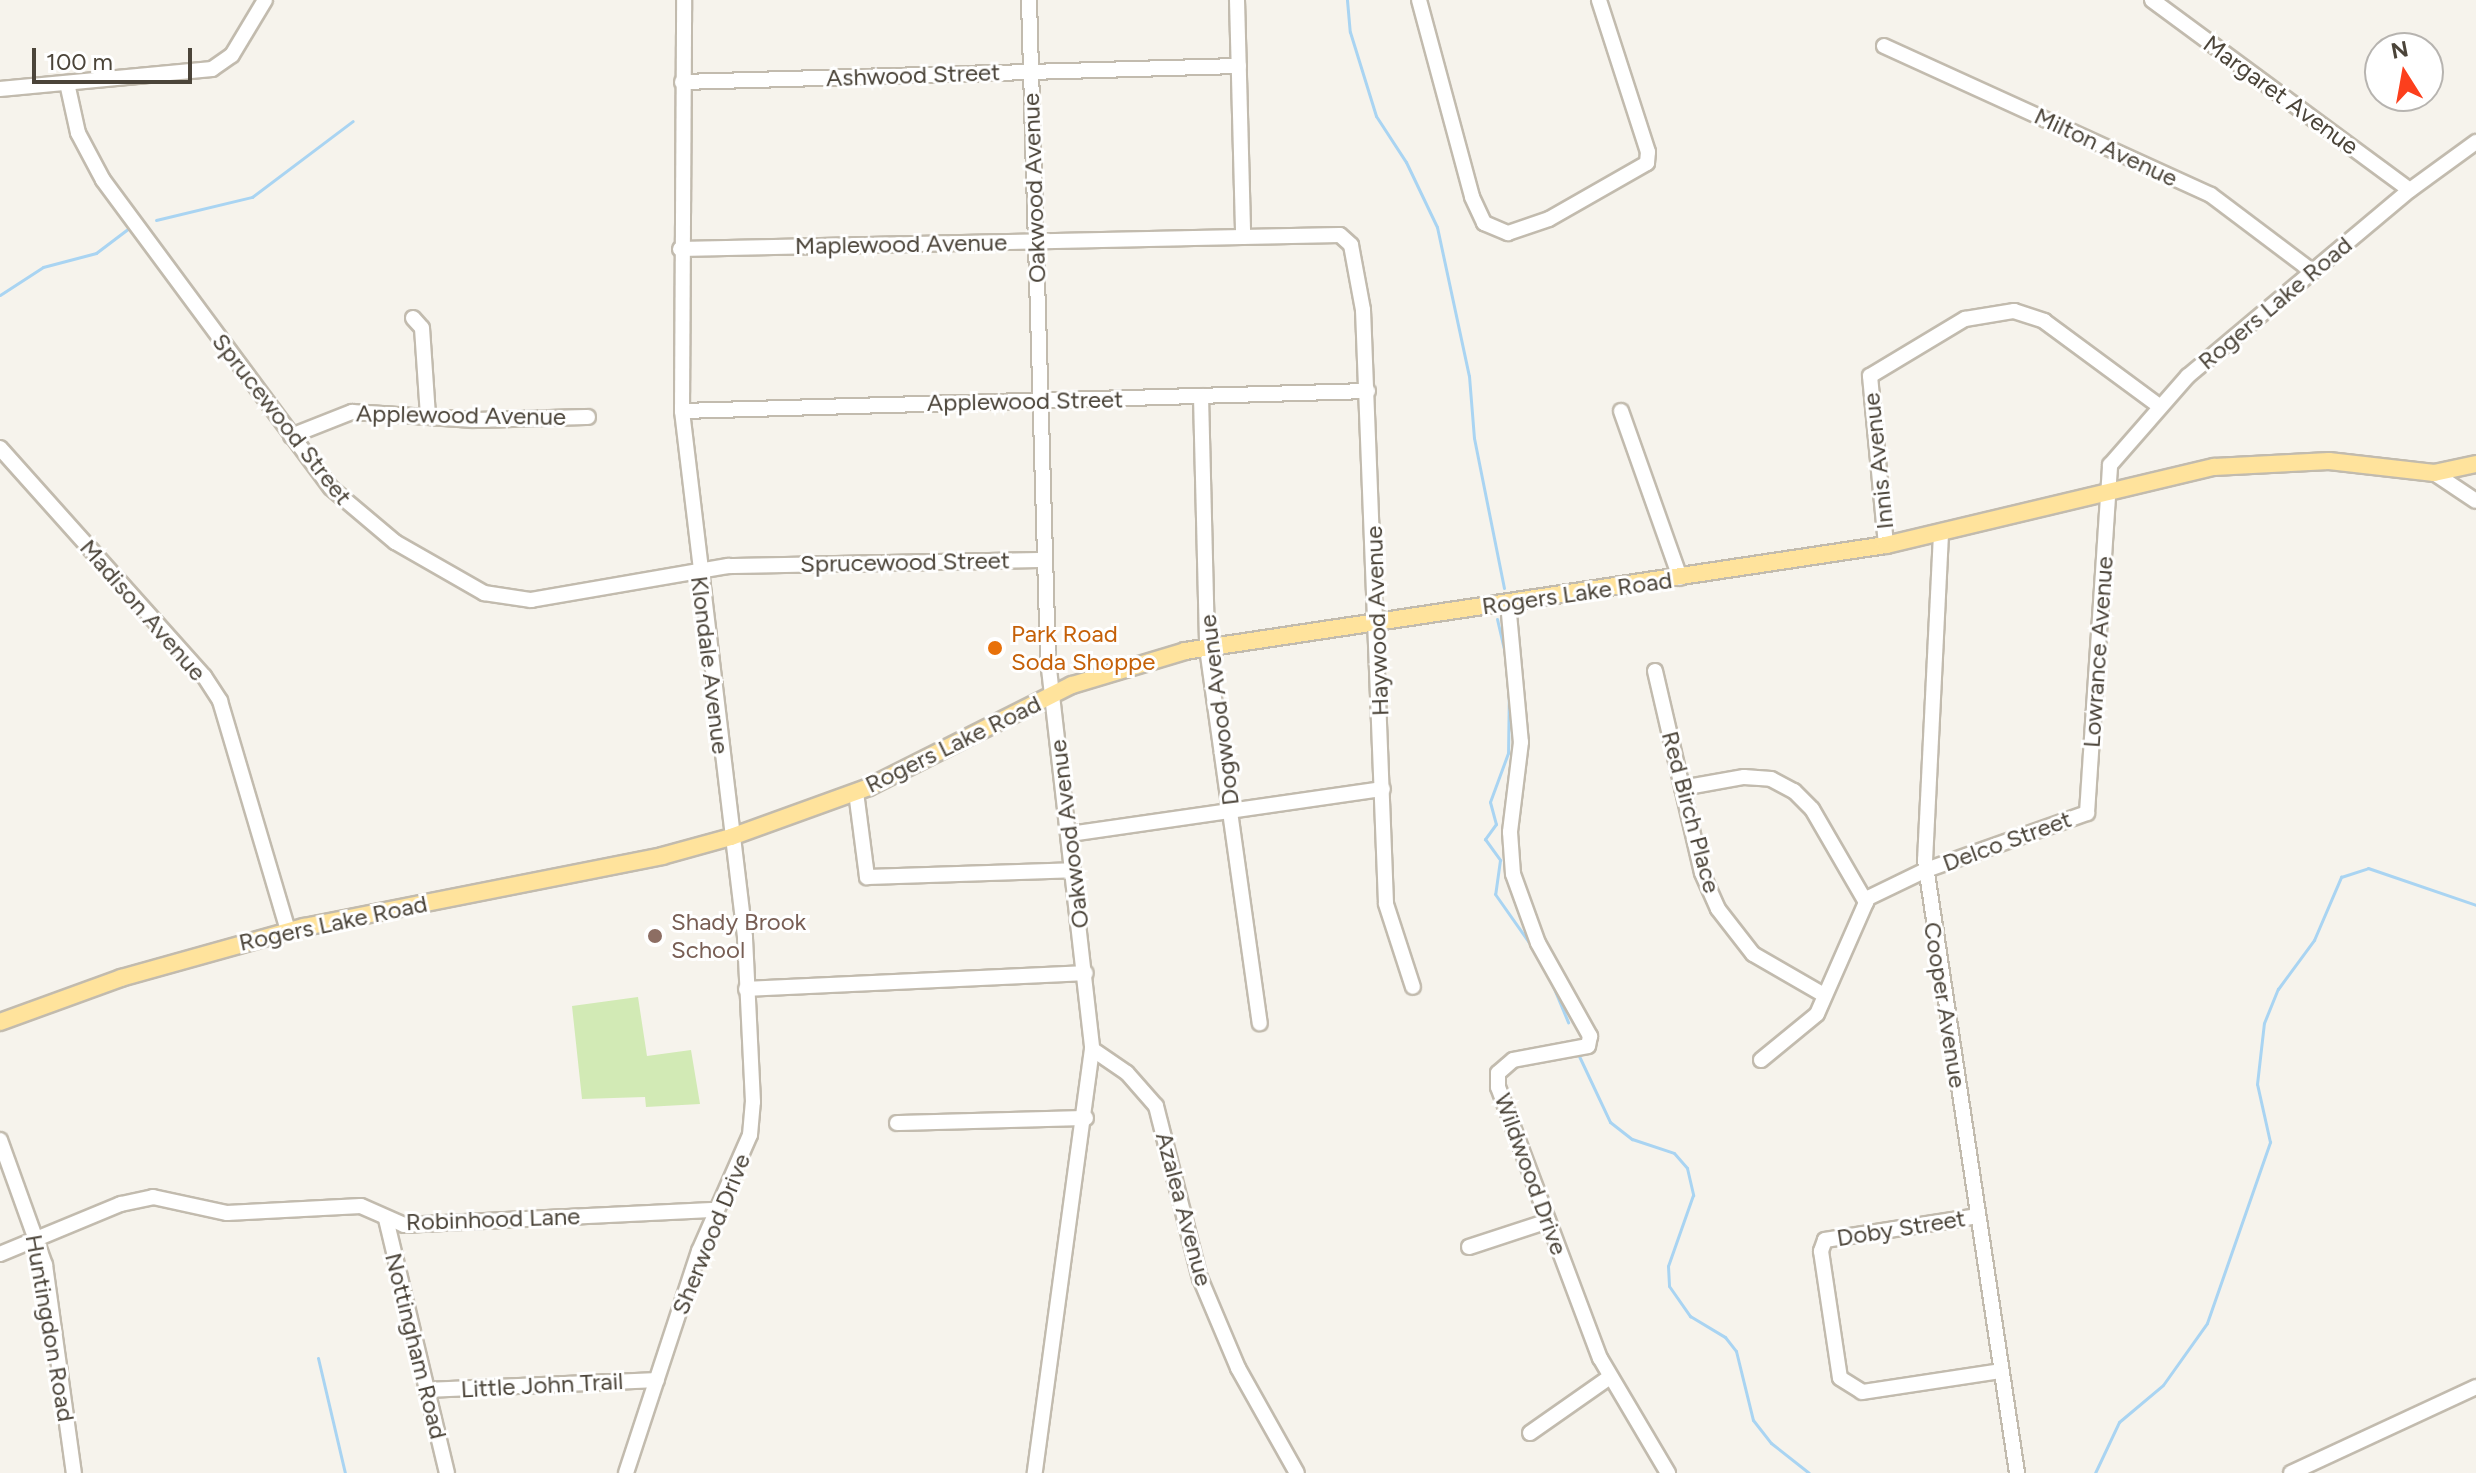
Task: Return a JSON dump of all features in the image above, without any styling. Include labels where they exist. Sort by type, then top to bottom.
[{"type":"main road","name":"Rogers Lake Road","points":[[0,1022],[121,978],[288,931],[662,856],[731,837],[856,792],[1052,695],[1130,664],[1207,648],[1886,545],[2214,467],[2276,460],[2434,473],[2476,464]]},
{"type":"street","points":[[0,89],[212,69],[232,55],[265,0]]},
{"type":"street","name":"Klondale Avenue","points":[[684,0],[680,249],[682,411],[698,569],[745,937],[746,989]]},
{"type":"street","name":"Oakwood Avenue","points":[[1029,0],[1045,560],[1052,695],[1086,973],[1092,1049],[1086,1118],[1035,1473]]},
{"type":"street","points":[[1237,0],[1243,237]]},
{"type":"street","points":[[1419,0],[1472,197],[1493,230],[1526,229],[1647,163],[1648,152],[1599,0]]},
{"type":"street","name":"Margaret Avenue","points":[[2152,0],[2410,190]]},
{"type":"street","name":"Milton Avenue","points":[[1884,46],[2211,195],[2312,271]]},
{"type":"street","name":"Ashwood Street","points":[[682,82],[1239,66]]},
{"type":"street","name":"Sprucewood Street","points":[[67,83],[78,133],[103,180],[291,436],[363,519],[444,572],[497,598],[544,598],[698,569],[1045,560]]},
{"type":"street","name":"Rogers Lake Road","points":[[2107,490],[2110,465],[2158,405],[2312,271],[2410,190],[2476,142]]},
{"type":"street","name":"Maplewood Avenue","points":[[680,249],[1340,235],[1355,252]]},
{"type":"street","name":"Haywood Avenue","points":[[1355,252],[1368,391],[1386,904],[1413,987]]},
{"type":"street","name":"Innis Avenue","points":[[1886,545],[1870,376],[1965,319],[2014,311],[2053,327],[2158,405]]},
{"type":"street","points":[[413,318],[422,328],[428,416]]},
{"type":"street","name":"Applewood Street","points":[[682,411],[1368,391]]},
{"type":"street","name":"Dogwood Avenue","points":[[1201,396],[1207,648],[1260,1023]]},
{"type":"street","points":[[1621,411],[1680,578]]},
{"type":"street","name":"Applewood Avenue","points":[[291,436],[352,412],[588,417]]},
{"type":"street","name":"Madison Avenue","points":[[0,448],[204,676],[220,701],[288,931]]},
{"type":"street","points":[[2434,473],[2476,501]]},
{"type":"street","name":"Lowrance Avenue","points":[[2087,813],[2107,490]]},
{"type":"street","name":"Cooper Avenue","points":[[1941,534],[1926,870],[2017,1473]]},
{"type":"street","name":"Wildwood Drive","points":[[1508,603],[1521,742],[1510,832],[1513,874],[1538,943],[1590,1036],[1588,1046],[1513,1060],[1498,1073],[1502,1104],[1610,1377],[1668,1473]]},
{"type":"street","name":"Red Birch Place","points":[[1655,671],[1702,873],[1718,909],[1753,954],[1824,995]]},
{"type":"street","points":[[1682,788],[1744,777],[1771,779],[1794,791],[1812,809],[1866,902],[1807,1025],[1761,1060]]},
{"type":"street","points":[[1070,834],[1383,789]]},
{"type":"street","points":[[856,792],[867,877],[1073,870]]},
{"type":"street","name":"Delco Street","points":[[1866,902],[1890,885],[1926,870],[2087,813]]},
{"type":"street","points":[[746,989],[1086,973]]},
{"type":"street","name":"Sherwood Drive","points":[[626,1473],[715,1210],[750,1135],[753,1102],[746,989]]},
{"type":"street","name":"Azalea Avenue","points":[[1092,1049],[1127,1073],[1156,1106],[1200,1278],[1238,1368],[1297,1473]]},
{"type":"street","points":[[897,1123],[1086,1118]]},
{"type":"street","name":"Huntingdon Road","points":[[0,1140],[37,1238],[74,1473]]},
{"type":"street","name":"Robinhood Lane","points":[[0,1254],[121,1204],[153,1197],[227,1213],[361,1206],[404,1225],[715,1210]]},
{"type":"street","name":"Doby Street","points":[[1978,1216],[1825,1240],[1821,1251],[1840,1378],[1862,1392],[2001,1371]]},
{"type":"street","name":"Nottingham Road","points":[[386,1219],[447,1473]]},
{"type":"street","points":[[1469,1247],[1548,1221]]},
{"type":"street","points":[[1530,1433],[1610,1377]]},
{"type":"street","name":"Little John Trail","points":[[427,1390],[657,1380]]},
{"type":"street","points":[[2291,1473],[2476,1387]]},
{"type":"green space","points":[[638,997],[647,1056],[691,1050],[700,1104],[646,1107],[645,1097],[582,1099],[572,1006]]},
{"type":"waterway","points":[[1347,0],[1350,32],[1376,116],[1406,162],[1437,227],[1469,376],[1474,438],[1504,588]]},
{"type":"waterway","points":[[156,220],[252,197],[353,121]]},
{"type":"waterway","points":[[0,295],[43,267],[96,253],[129,228]]},
{"type":"waterway","points":[[1497,619],[1507,662]]},
{"type":"waterway","points":[[1509,685],[1508,753],[1490,802],[1496,824],[1485,839],[1500,860],[1495,894],[1533,948]]},
{"type":"waterway","points":[[2095,1473],[2119,1422],[2163,1385],[2207,1323],[2270,1142],[2257,1084],[2264,1023],[2278,989],[2314,940],[2341,877],[2368,868],[2476,905]]},
{"type":"waterway","points":[[1550,979],[1568,1022]]},
{"type":"waterway","points":[[1579,1056],[1610,1122],[1632,1139],[1674,1153],[1687,1168],[1693,1195],[1668,1266],[1669,1286],[1690,1316],[1725,1337],[1736,1351],[1753,1420],[1771,1443],[1809,1473]]},
{"type":"waterway","points":[[318,1358],[345,1473]]},
{"type":"place","name":"Park Road Soda Shoppe","points":[[995,648]]},
{"type":"place","name":"Shady Brook School","points":[[655,936]]}]
